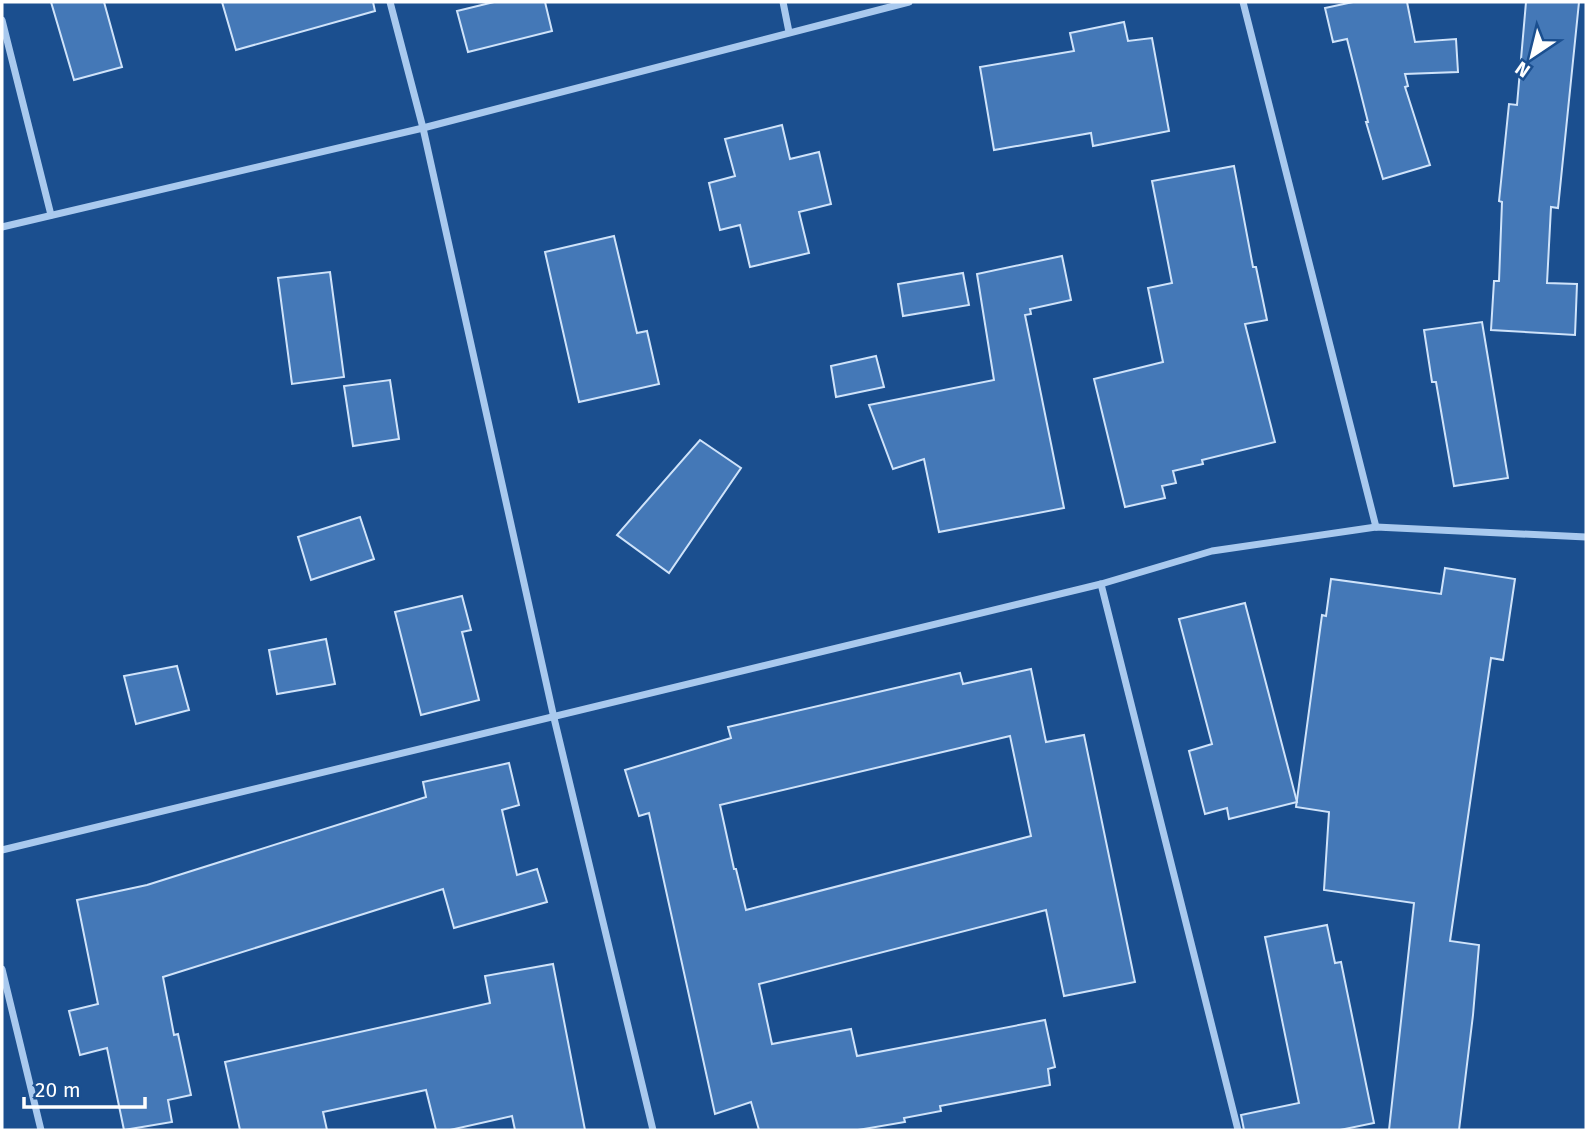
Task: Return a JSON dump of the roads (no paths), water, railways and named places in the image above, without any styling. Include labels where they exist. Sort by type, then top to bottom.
[{"type":"street","points":[[390,2],[423,128],[554,718],[653,1130]]},
{"type":"street","points":[[783,2],[789,32]]},
{"type":"street","points":[[2,227],[423,128],[909,2]]},
{"type":"street","points":[[1243,2],[1376,527]]},
{"type":"street","points":[[2,20],[51,215]]},
{"type":"street","points":[[2,850],[1101,584],[1212,551],[1376,527],[1586,537]]},
{"type":"street","points":[[1101,584],[1238,1130]]},
{"type":"street","points":[[2,969],[41,1130]]}]
